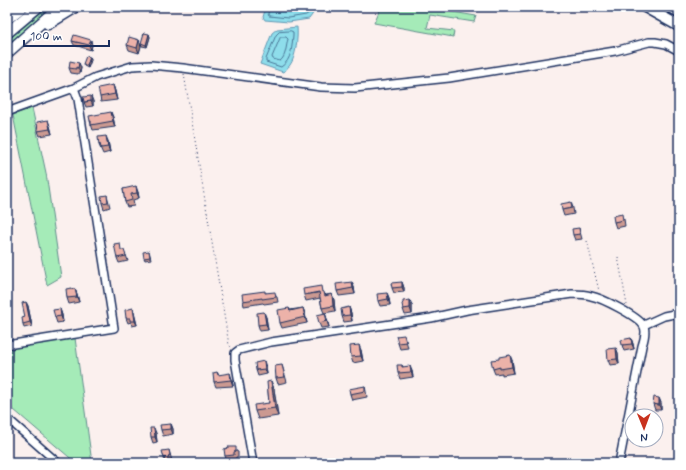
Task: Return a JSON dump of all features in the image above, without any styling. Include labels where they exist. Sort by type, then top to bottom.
[{"type":"highway","points":[[7,20],[22,7]]},
{"type":"highway","points":[[7,33],[38,7]]},
{"type":"highway","points":[[7,53],[59,7]]},
{"type":"highway","points":[[19,42],[76,7]]},
{"type":"highway","points":[[645,7],[679,26]]},
{"type":"highway","points":[[671,7],[679,12]]},
{"type":"street","points":[[7,112],[74,88],[96,77],[132,66],[151,65],[183,68],[321,86],[355,88],[449,78],[615,51],[649,42],[666,44],[679,51]]},
{"type":"street","points":[[7,345],[114,328],[78,99],[74,88]]},
{"type":"street","points":[[253,463],[235,360],[235,353],[238,350],[271,342],[431,318],[467,310],[572,294],[593,296],[628,313],[644,325],[645,328],[619,463]]},
{"type":"street","points":[[644,325],[664,316],[679,313]]},
{"type":"street","points":[[7,418],[58,463]]},
{"type":"path","points":[[183,68],[229,345],[235,353]]},
{"type":"path","points":[[586,241],[601,300]]},
{"type":"path","points":[[618,257],[628,313]]},
{"type":"green space","points":[[46,7],[56,7],[7,48],[7,39]]},
{"type":"green space","points":[[381,7],[424,7],[476,16],[474,22],[430,15],[427,28],[454,31],[453,37],[374,23]]},
{"type":"green space","points":[[32,108],[46,173],[61,277],[47,285],[13,115]]},
{"type":"green space","points":[[75,338],[92,463],[76,463],[7,404],[7,349]]},
{"type":"water","points":[[266,7],[315,7],[309,19],[289,22],[265,20],[263,17]]},
{"type":"water","points":[[297,27],[295,52],[290,65],[283,72],[260,64],[272,33],[277,29]]},
{"type":"building","points":[[144,33],[149,34],[146,45],[141,43]]},
{"type":"building","points":[[74,35],[91,40],[89,45],[72,41]]},
{"type":"building","points":[[129,37],[139,40],[137,48],[127,45]]},
{"type":"building","points":[[86,56],[90,57],[87,65],[83,64]]},
{"type":"building","points":[[70,61],[79,63],[78,68],[69,68]]},
{"type":"building","points":[[113,85],[115,94],[100,97],[98,88]]},
{"type":"building","points":[[91,96],[91,101],[84,102],[83,97]]},
{"type":"building","points":[[111,112],[113,121],[91,125],[89,116]]},
{"type":"building","points":[[48,120],[50,129],[38,131],[37,122]]},
{"type":"building","points":[[106,136],[108,147],[101,148],[98,137]]},
{"type":"building","points":[[136,186],[137,193],[131,194],[132,200],[125,202],[123,189]]},
{"type":"building","points":[[107,195],[108,202],[102,203],[101,196]]},
{"type":"building","points":[[571,202],[572,208],[562,210],[561,204]]},
{"type":"building","points":[[622,214],[623,220],[614,222],[613,216]]},
{"type":"building","points":[[579,228],[580,234],[573,235],[572,229]]},
{"type":"building","points":[[120,243],[121,250],[124,250],[126,256],[117,258],[114,244]]},
{"type":"building","points":[[149,251],[150,257],[144,258],[143,252]]},
{"type":"building","points":[[352,282],[353,288],[337,291],[336,284]]},
{"type":"building","points":[[402,282],[402,287],[392,288],[391,283]]},
{"type":"building","points":[[321,286],[322,292],[324,292],[325,296],[332,294],[333,306],[322,308],[319,292],[304,295],[303,289]]},
{"type":"building","points":[[66,289],[75,289],[77,297],[67,298]]},
{"type":"building","points":[[265,291],[265,293],[275,292],[276,297],[243,301],[242,294]]},
{"type":"building","points":[[387,293],[388,299],[378,301],[377,294]]},
{"type":"building","points":[[410,300],[410,308],[403,309],[403,301]]},
{"type":"building","points":[[26,302],[30,322],[23,324],[22,318],[25,317],[22,303]]},
{"type":"building","points":[[349,307],[350,315],[342,316],[341,309]]},
{"type":"building","points":[[133,308],[135,321],[130,321],[130,318],[126,318],[125,310]]},
{"type":"building","points":[[289,308],[290,311],[303,308],[305,317],[280,323],[278,310]]},
{"type":"building","points":[[60,309],[61,316],[55,317],[53,310]]},
{"type":"building","points":[[264,312],[266,324],[258,325],[257,313]]},
{"type":"building","points":[[325,313],[327,321],[319,323],[317,315]]},
{"type":"building","points":[[404,335],[406,342],[398,343],[396,336]]},
{"type":"building","points":[[631,338],[632,344],[622,345],[621,340]]},
{"type":"building","points":[[359,345],[361,356],[351,357],[350,346]]},
{"type":"building","points":[[616,348],[617,359],[608,360],[607,349]]},
{"type":"building","points":[[510,355],[512,367],[500,369],[500,367],[493,369],[491,360]]},
{"type":"building","points":[[264,361],[265,369],[256,370],[255,363]]},
{"type":"building","points":[[282,365],[285,377],[276,378],[275,366]]},
{"type":"building","points":[[397,365],[402,365],[402,367],[410,366],[411,372],[398,373]]},
{"type":"building","points":[[217,372],[218,375],[230,373],[231,380],[214,382],[213,373]]},
{"type":"building","points":[[271,381],[275,408],[255,411],[254,405],[269,403],[267,382]]},
{"type":"building","points":[[365,386],[365,391],[350,394],[349,389]]},
{"type":"building","points":[[654,397],[659,398],[659,405],[653,404]]},
{"type":"building","points":[[171,424],[171,429],[161,430],[160,425]]},
{"type":"building","points":[[150,428],[154,428],[155,437],[151,437]]},
{"type":"building","points":[[228,447],[236,447],[234,455],[225,456],[224,449]]},
{"type":"building","points":[[169,450],[169,457],[164,458],[162,451]]}]
